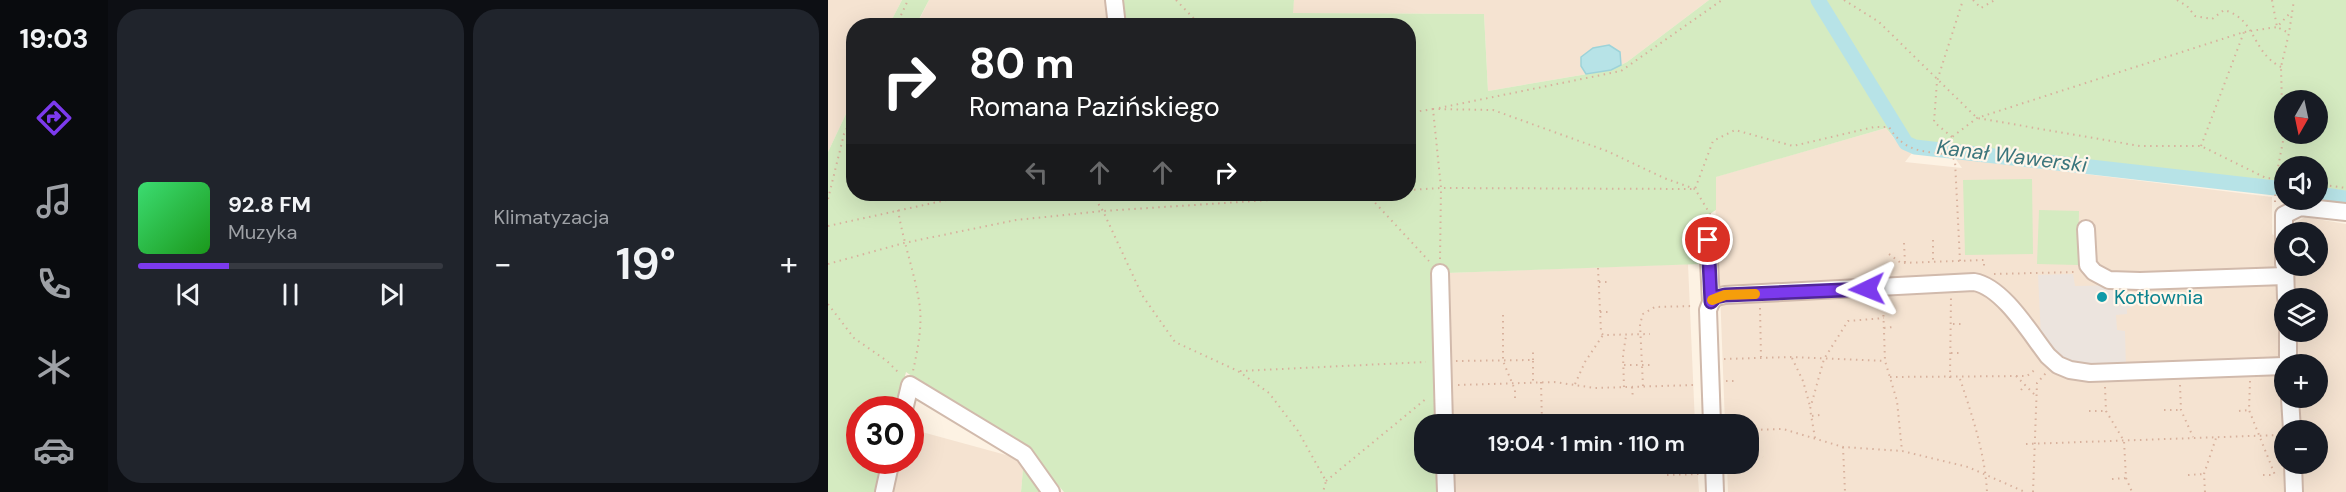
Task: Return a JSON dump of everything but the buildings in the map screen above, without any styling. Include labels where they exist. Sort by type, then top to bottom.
[{"type":"street","points":[[1114,0],[1116,18]]},
{"type":"street","points":[[2283,222],[2284,215],[2309,207],[2346,212]]},
{"type":"street","points":[[2086,229],[2088,265],[2102,278],[2118,281],[2274,269]]},
{"type":"street","points":[[1712,239],[1709,359],[1712,414]]},
{"type":"street","points":[[1440,273],[1444,414]]},
{"type":"street","points":[[1710,303],[1716,297],[1725,295],[1883,288],[1952,282],[1982,283],[1996,292],[2048,356],[2058,365],[2070,370],[2110,373],[2274,366]]},
{"type":"street","points":[[907,396],[910,385],[1024,454],[1051,492]]},
{"type":"street","points":[[884,492],[888,474]]},
{"type":"street","points":[[1445,474],[1446,492]]},
{"type":"street","points":[[1714,474],[1715,492]]},
{"type":"street","points":[[2293,474],[2294,492]]},
{"type":"path","points":[[900,18],[908,0]]},
{"type":"path","points":[[1176,0],[1193,18]]},
{"type":"path","points":[[1416,111],[1621,71],[1722,0]]},
{"type":"path","points":[[1844,0],[1879,22],[1977,118],[2140,146],[2201,146],[2266,178],[2274,178]]},
{"type":"path","points":[[1952,136],[1934,122],[1937,81],[1963,0]]},
{"type":"path","points":[[1973,0],[1981,8],[1995,0]]},
{"type":"path","points":[[2177,0],[2187,6],[2195,16],[2212,19],[2224,10],[2236,13],[2269,61],[2281,67]]},
{"type":"path","points":[[2272,0],[2277,27]]},
{"type":"path","points":[[2280,156],[2283,141],[2281,67],[2294,0]]},
{"type":"path","points":[[2277,27],[2291,12]]},
{"type":"path","points":[[1952,136],[1977,118],[2244,32],[2277,27],[2289,33]]},
{"type":"path","points":[[2201,146],[2244,32]]},
{"type":"path","points":[[1433,109],[1441,188],[1440,273]]},
{"type":"path","points":[[1433,109],[1493,110],[1607,151],[1664,178],[1695,189],[1710,214],[1712,239]]},
{"type":"path","points":[[1695,189],[1713,141],[1735,130],[1793,146],[1874,128],[1889,127],[1896,138],[1912,150],[1951,155]]},
{"type":"path","points":[[828,199],[846,130]]},
{"type":"path","points":[[1952,136],[1951,155],[1955,161],[1960,261]]},
{"type":"path","points":[[2328,185],[2346,188]]},
{"type":"path","points":[[1416,190],[1695,189]]},
{"type":"path","points":[[828,226],[941,201]]},
{"type":"path","points":[[1097,201],[1142,296],[1175,342],[1238,371],[1269,393],[1298,431],[1326,481]]},
{"type":"path","points":[[828,264],[904,243],[1016,220],[1103,211],[1255,201]]},
{"type":"path","points":[[1373,201],[1440,273]]},
{"type":"path","points":[[898,210],[920,313],[917,350],[910,385]]},
{"type":"path","points":[[1933,240],[1934,262]]},
{"type":"path","points":[[1904,243],[1905,263]]},
{"type":"path","points":[[1889,254],[1900,263],[1984,260],[1984,274],[2093,271]]},
{"type":"path","points":[[1598,268],[1603,335]]},
{"type":"path","points":[[1599,282],[1608,282]]},
{"type":"path","points":[[1950,378],[1952,282]]},
{"type":"path","points":[[1883,288],[1885,361],[1901,428],[1902,451]]},
{"type":"path","points":[[1759,293],[1761,357]]},
{"type":"path","points":[[1643,387],[1640,335],[1642,314],[1650,308],[1710,303]]},
{"type":"path","points":[[828,304],[854,338],[887,361],[910,385]]},
{"type":"path","points":[[1600,312],[1609,312]]},
{"type":"path","points":[[1503,315],[1503,361],[1515,390],[1515,399]]},
{"type":"path","points":[[1810,409],[1824,359],[1848,321],[1884,318]]},
{"type":"path","points":[[1760,323],[1767,323]]},
{"type":"path","points":[[1952,324],[1962,324]]},
{"type":"path","points":[[1884,328],[1893,327]]},
{"type":"path","points":[[1603,335],[1650,334]]},
{"type":"path","points":[[1575,384],[1585,362],[1603,335]]},
{"type":"path","points":[[1624,387],[1623,365],[1626,336]]},
{"type":"path","points":[[1533,351],[1533,383]]},
{"type":"path","points":[[1950,354],[1960,353]]},
{"type":"path","points":[[1885,356],[1891,356]]},
{"type":"path","points":[[1709,359],[1792,357],[1885,361]]},
{"type":"path","points":[[1792,357],[1803,381],[1815,438]]},
{"type":"path","points":[[1238,371],[1443,361],[1533,360]]},
{"type":"path","points":[[1890,377],[2027,376],[2042,362]]},
{"type":"path","points":[[1623,365],[1651,365]]},
{"type":"path","points":[[2033,492],[2037,383],[2050,369]]},
{"type":"path","points":[[2249,373],[2249,410],[2275,475]]},
{"type":"path","points":[[2016,376],[2036,396]]},
{"type":"path","points":[[2180,376],[2181,410],[2193,438]]},
{"type":"path","points":[[1959,378],[1974,420],[1986,474],[1987,492]]},
{"type":"path","points":[[2104,379],[2106,411],[2124,441],[2126,478],[2132,492]]},
{"type":"path","points":[[1541,382],[1542,414]]},
{"type":"path","points":[[1323,492],[1326,481],[1443,385],[1541,382],[1595,388],[1710,384]]},
{"type":"path","points":[[2021,390],[2025,385]]},
{"type":"path","points":[[1632,387],[1633,399]]},
{"type":"path","points":[[2164,410],[2181,410]]},
{"type":"path","points":[[2239,411],[2249,410]]},
{"type":"path","points":[[2089,411],[2106,411]]},
{"type":"path","points":[[1812,416],[1820,415]]},
{"type":"path","points":[[1901,428],[1908,428]]},
{"type":"path","points":[[1759,430],[1783,429],[1843,447],[1902,451],[1968,467],[2025,492]]},
{"type":"path","points":[[2026,444],[2274,435]]},
{"type":"path","points":[[2205,492],[2204,474],[2216,438]]},
{"type":"path","points":[[1843,447],[1845,492]]},
{"type":"path","points":[[1759,456],[1763,457]]},
{"type":"path","points":[[2188,475],[2204,474]]},
{"type":"path","points":[[2262,475],[2278,474]]},
{"type":"path","points":[[1844,478],[1851,478]]},
{"type":"path","points":[[2112,479],[2126,478]]},
{"type":"shaded area","points":[[828,0],[902,0],[893,18],[846,18],[846,114],[828,152]]},
{"type":"shaded area","points":[[929,0],[1107,0],[1107,18],[920,18]]},
{"type":"shaded area","points":[[1294,0],[1709,0],[1627,62],[1611,70],[1488,91],[1484,14],[1292,13]]},
{"type":"shaded area","points":[[1886,128],[1897,142],[1912,153],[1905,162],[1962,168],[1955,158],[2272,197],[2274,276],[2279,276],[2279,288],[2274,288],[2274,342],[2281,342],[2281,354],[2274,354],[2274,408],[2282,408],[2283,420],[2274,420],[2274,474],[2286,474],[2287,492],[1728,492],[1727,474],[1759,474],[1759,414],[1725,414],[1715,177]]},
{"type":"shaded area","points":[[2305,217],[2346,224],[2346,492],[2303,492],[2302,474],[2328,474],[2328,420],[2301,420],[2300,408],[2328,408],[2328,354],[2298,354],[2298,342],[2328,342],[2328,288],[2295,288],[2295,276],[2328,276],[2328,222],[2297,222]]},
{"type":"shaded area","points":[[1688,264],[1695,414],[1451,414],[1447,273]]},
{"type":"shaded area","points":[[2073,274],[2075,286],[2124,285],[2126,287],[2126,302],[2130,302],[2131,308],[2127,308],[2127,314],[2116,315],[2117,330],[2125,331],[2126,367],[2090,369],[2064,362],[2041,338],[2038,275]]},
{"type":"shaded area","points":[[924,433],[1024,460],[1021,492],[891,492],[896,474],[924,474]]},
{"type":"shaded area","points":[[1452,474],[1698,474],[1699,492],[1453,492]]},
{"type":"green space","points":[[902,0],[929,0],[920,18],[893,18]]},
{"type":"green space","points":[[1123,0],[1294,0],[1293,13],[1484,14],[1488,91],[1611,70],[1627,62],[1709,0],[2346,0],[2346,191],[2328,188],[2328,156],[2274,156],[2274,182],[1946,147],[1946,157],[1912,151],[1899,143],[1886,128],[1716,177],[1716,210],[1700,220],[1701,264],[1447,273],[1431,270],[1436,414],[1414,414],[1414,474],[1438,474],[1439,492],[1064,492],[1027,449],[937,394],[906,372],[900,396],[846,396],[846,474],[882,474],[878,492],[828,492],[828,152],[846,114],[846,201],[1416,201],[1416,18],[1123,18],[1121,10]]},
{"type":"green space","points":[[2032,179],[2033,254],[1965,255],[1963,180]]},
{"type":"green space","points":[[2039,210],[2079,211],[2078,265],[2037,264]]},
{"type":"green space","points":[[1023,469],[1040,492],[1021,492]]},
{"type":"water","points":[[1609,45],[1620,52],[1621,65],[1611,70],[1586,74],[1581,66],[1581,57],[1593,48]]},
{"type":"waterway","name":"Kanał Wawerski","points":[[1818,0],[1906,143],[1915,147],[2274,188]]},
{"type":"waterway","name":"Kanał Wawerski","points":[[2328,195],[2346,198]]},
{"type":"slow traffic","points":[[1712,300],[1725,295],[1755,294]]},
{"type":"place","name":"Kotłownia","points":[[2102,297]]},
{"type":"route","points":[[1708,240],[1711,302],[1716,297],[1725,295],[1867,289]]}]
